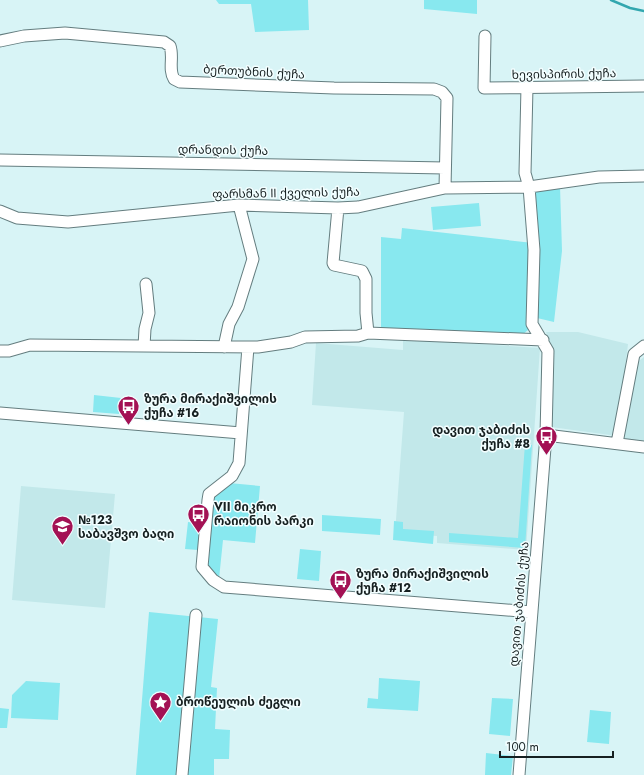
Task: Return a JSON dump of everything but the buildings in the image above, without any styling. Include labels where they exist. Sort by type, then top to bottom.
[{"type":"street","name":"ბერთუბნის ქუჩა","points":[[0,41],[24,36],[64,33],[164,42],[170,46],[171,50],[171,74],[174,79],[180,82],[334,88],[434,89],[442,92],[447,98],[445,188]]},
{"type":"street","name":"ხევისპირის ქუჩა","points":[[485,36],[484,88],[644,86]]},
{"type":"street","name":"დავით ჯაბიძის ქუჩა","points":[[519,775],[546,435],[548,351],[543,340],[532,324],[534,250],[529,187],[525,173],[527,87]]},
{"type":"street","name":"დრანდის ქუჩა","points":[[0,160],[445,168]]},
{"type":"street","name":"ფარსმან II ქველის ქუჩა","points":[[0,211],[17,218],[68,222],[239,205],[338,208],[358,206],[445,188],[529,187],[599,177],[644,176]]},
{"type":"street","points":[[224,347],[229,324],[238,307],[253,259],[239,205]]},
{"type":"street","points":[[338,208],[333,263],[334,265],[362,271],[364,274],[366,279],[368,333]]},
{"type":"street","points":[[144,346],[145,329],[149,313],[146,284]]},
{"type":"street","points":[[0,350],[9,351],[30,345],[248,347],[291,342],[305,336],[358,336],[368,333],[543,340]]},
{"type":"street","points":[[617,444],[634,354],[644,346]]},
{"type":"street","points":[[248,347],[238,466],[232,476],[209,494],[202,567],[213,580],[224,587],[532,612]]},
{"type":"street","points":[[0,413],[241,433]]},
{"type":"street","points":[[546,435],[644,447]]},
{"type":"street","points":[[182,775],[196,615]]},
{"type":"shaded area","points":[[216,0],[308,0],[309,30],[255,32],[251,4],[219,4]]},
{"type":"shaded area","points":[[424,0],[477,0],[477,14],[424,9]]},
{"type":"shaded area","points":[[560,186],[562,251],[554,322],[537,318],[540,250],[535,194],[536,191]]},
{"type":"shaded area","points":[[479,203],[481,226],[433,230],[431,207]]},
{"type":"shaded area","points":[[402,228],[533,243],[528,330],[522,335],[381,328],[381,237],[401,239]]},
{"type":"shaded area","points":[[546,332],[578,332],[628,344],[617,436],[551,427],[551,344]]},
{"type":"shaded area","points":[[403,339],[540,348],[526,550],[437,543],[437,536],[395,533],[404,412],[312,405],[316,343],[403,350]]},
{"type":"shaded area","points":[[644,357],[644,441],[624,439],[634,368],[635,364]]},
{"type":"shaded area","points":[[94,395],[121,398],[119,414],[93,412]]},
{"type":"shaded area","points":[[525,444],[532,445],[525,548],[449,542],[449,533],[518,538]]},
{"type":"shaded area","points":[[229,483],[260,486],[255,543],[223,540],[219,579],[207,568],[214,493]]},
{"type":"shaded area","name":"№123 საბავშვო ბაღი","points":[[21,486],[115,494],[105,608],[12,600]]},
{"type":"shaded area","points":[[322,515],[381,519],[380,535],[322,531]]},
{"type":"shaded area","points":[[394,521],[403,522],[403,529],[434,531],[433,544],[393,540]]},
{"type":"shaded area","points":[[188,522],[201,524],[198,550],[185,549]]},
{"type":"shaded area","points":[[300,549],[321,551],[319,581],[297,579]]},
{"type":"shaded area","points":[[149,612],[218,619],[211,687],[217,688],[215,729],[230,730],[229,759],[214,759],[214,775],[136,775]]},
{"type":"shaded area","points":[[379,678],[420,681],[418,711],[367,708],[368,698],[378,699]]},
{"type":"shaded area","points":[[26,681],[60,683],[58,720],[11,718],[12,695]]},
{"type":"shaded area","points":[[492,698],[513,699],[510,736],[489,734]]},
{"type":"shaded area","points":[[0,708],[9,709],[7,728],[0,728]]},
{"type":"shaded area","points":[[590,710],[611,712],[609,744],[587,742]]},
{"type":"shaded area","points":[[486,753],[513,756],[511,775],[485,775]]},
{"type":"waterway","points":[[611,0],[630,8],[644,11]]},
{"type":"place","name":"ზურა მირაქიშვილის ქუჩა #16","points":[[129,426]]},
{"type":"place","name":"დავით ჯაბიძის ქუჩა #8","points":[[546,456]]},
{"type":"place","name":"VII მიკრო რაიონის პარკი","points":[[199,534]]},
{"type":"place","name":"№123 საბავშვო ბაღი","points":[[63,546]]},
{"type":"place","name":"ზურა მირაქიშვილის ქუჩა #12","points":[[341,600]]},
{"type":"place","name":"ბროწეულის ძეგლი","points":[[160,722]]}]
